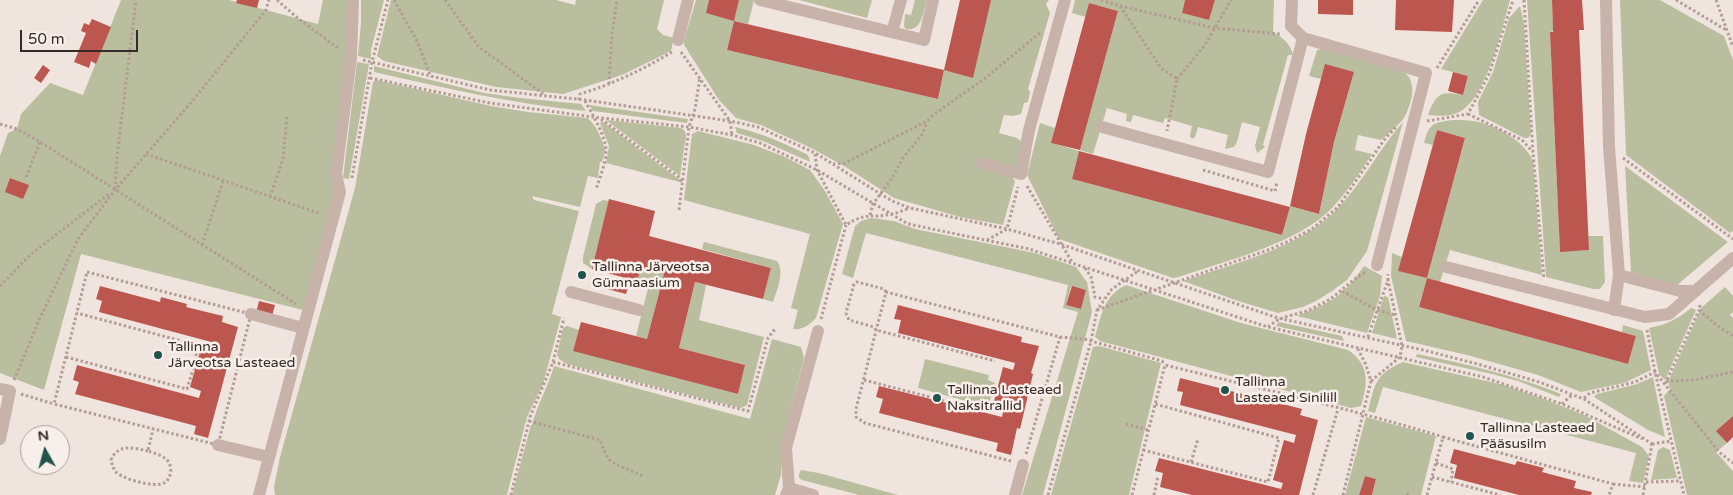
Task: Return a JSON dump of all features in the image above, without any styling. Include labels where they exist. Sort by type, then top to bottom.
[{"type":"street","points":[[259,495],[340,192],[336,174],[351,58],[353,0]]},
{"type":"street","points":[[678,40],[688,0]]},
{"type":"street","points":[[760,0],[924,40],[933,0]]},
{"type":"street","points":[[892,32],[901,0]]},
{"type":"street","points":[[982,163],[1021,174],[1029,130],[1065,0]]},
{"type":"street","points":[[1292,0],[1291,26],[1304,38],[1426,72],[1382,266]]},
{"type":"street","points":[[1606,0],[1609,147],[1620,275],[1614,310]]},
{"type":"street","points":[[1102,127],[1268,172],[1304,38]]},
{"type":"street","points":[[1446,267],[1645,317],[1669,314],[1733,258]]},
{"type":"street","points":[[1620,275],[1680,291],[1696,291]]},
{"type":"street","points":[[571,292],[639,310]]},
{"type":"street","points":[[251,314],[303,328]]},
{"type":"street","points":[[812,495],[788,492],[786,448],[818,331]]},
{"type":"street","points":[[0,439],[5,390]]},
{"type":"street","points":[[218,445],[269,457]]},
{"type":"street","points":[[1015,495],[1023,464]]},
{"type":"path","points":[[0,286],[30,255],[115,190],[117,157],[136,0]]},
{"type":"path","points":[[54,404],[87,272],[251,314],[218,445],[54,404],[5,390],[78,240],[115,190],[194,99],[266,10],[269,0]]},
{"type":"path","points":[[277,0],[300,20],[351,58],[431,78],[490,90],[585,100],[730,121],[758,127],[815,153],[892,201],[910,208],[1007,229],[1060,244],[1278,318],[1481,364],[1539,382],[1584,399],[1652,444]]},
{"type":"path","points":[[340,192],[352,181],[372,62],[388,0]]},
{"type":"path","points":[[394,0],[417,41],[431,78]]},
{"type":"path","points":[[445,0],[479,47],[547,96]]},
{"type":"path","points":[[609,84],[612,34],[617,0]]},
{"type":"path","points":[[1101,0],[1214,28],[1285,34]]},
{"type":"path","points":[[1165,144],[1177,79],[1205,46],[1232,0]]},
{"type":"path","points":[[1434,75],[1479,0]]},
{"type":"path","points":[[1468,114],[1488,74],[1513,0]]},
{"type":"path","points":[[1524,0],[1534,153],[1546,292]]},
{"type":"path","points":[[1676,0],[1726,30]]},
{"type":"path","points":[[1716,0],[1733,47]]},
{"type":"path","points":[[1120,6],[1161,68],[1177,79]]},
{"type":"path","points":[[833,164],[845,163],[927,122],[936,113],[984,79],[1043,31],[1058,24]]},
{"type":"path","points":[[579,100],[580,94],[641,70],[678,48],[730,121],[732,135]]},
{"type":"path","points":[[679,210],[689,127],[700,77]]},
{"type":"path","points":[[370,78],[490,103],[593,117],[689,127],[732,135],[760,143],[817,170],[908,224],[1029,248],[1268,327],[1483,377],[1562,404],[1652,444],[1671,441]]},
{"type":"path","points":[[585,100],[606,145],[607,152],[596,189]]},
{"type":"path","points":[[1425,129],[1427,120],[1468,114],[1522,140],[1534,153]]},
{"type":"path","points":[[270,197],[283,159],[288,116]]},
{"type":"path","points":[[593,117],[603,120],[680,178],[682,183]]},
{"type":"path","points":[[870,215],[873,204],[882,194],[903,158],[922,134],[927,122]]},
{"type":"path","points":[[0,124],[17,129],[40,142],[308,311]]},
{"type":"path","points":[[1097,310],[1268,250],[1289,242],[1312,229],[1338,207],[1384,140],[1397,126]]},
{"type":"path","points":[[26,177],[40,142]]},
{"type":"path","points":[[1609,147],[1733,239]]},
{"type":"path","points":[[815,153],[817,170],[846,225],[858,217],[890,214],[910,208]]},
{"type":"path","points":[[146,154],[333,218]]},
{"type":"path","points":[[1201,170],[1275,191],[1278,181]]},
{"type":"path","points":[[986,240],[1007,229],[1021,174]]},
{"type":"path","points":[[1021,174],[1060,244],[1073,263]]},
{"type":"path","points":[[202,245],[223,181]]},
{"type":"path","points":[[1268,327],[1278,318],[1306,312],[1342,291],[1354,278],[1382,266],[1388,280],[1402,346],[1400,357],[1371,382]]},
{"type":"path","points":[[1085,267],[1091,277],[1095,297],[1104,299]]},
{"type":"path","points":[[1048,495],[1091,341],[1097,310],[1112,290],[1138,270]]},
{"type":"path","points":[[1368,337],[1388,280]]},
{"type":"path","points":[[995,361],[876,330],[874,327],[849,320],[846,313],[854,284],[857,282],[884,289],[886,292],[1060,337],[1091,341],[1162,361],[1165,365],[1338,409],[1375,416],[1443,437],[1613,484],[1645,487]]},
{"type":"path","points":[[1342,291],[1377,310],[1395,315]]},
{"type":"path","points":[[886,292],[856,409],[856,417],[865,423],[1023,464],[1060,337]]},
{"type":"path","points":[[1665,385],[1700,304]]},
{"type":"path","points":[[1698,310],[1733,336]]},
{"type":"path","points":[[66,357],[187,389],[197,356],[189,343],[77,313]]},
{"type":"path","points":[[1645,317],[1655,372],[1684,495]]},
{"type":"path","points":[[512,495],[530,421],[553,362],[564,318]]},
{"type":"path","points":[[553,362],[748,411],[768,338],[775,329]]},
{"type":"path","points":[[1343,495],[1371,382],[1366,365],[1358,349]]},
{"type":"path","points":[[1132,495],[1165,365]]},
{"type":"path","points":[[1655,372],[1719,452],[1733,463]]},
{"type":"path","points":[[1584,399],[1590,393],[1635,382],[1655,372]]},
{"type":"path","points":[[1666,380],[1694,380],[1733,372]]},
{"type":"path","points":[[864,380],[984,411]]},
{"type":"path","points":[[1562,404],[1572,395]]},
{"type":"path","points":[[1144,450],[1268,482],[1279,438],[1155,404]]},
{"type":"path","points":[[1313,495],[1338,409]]},
{"type":"path","points":[[530,421],[600,440],[608,459],[643,476]]},
{"type":"path","points":[[1126,424],[1148,430]]},
{"type":"path","points":[[148,451],[153,429]]},
{"type":"path","points":[[1427,495],[1443,437]]},
{"type":"path","points":[[1191,462],[1198,439]]},
{"type":"path","points":[[1642,495],[1652,444]]},
{"type":"path","points":[[126,447],[148,451],[166,459],[170,464],[170,475],[163,484],[155,485],[122,477],[112,466],[112,460],[119,449],[126,447]]},
{"type":"path","points":[[1436,463],[1454,469],[1451,482]]},
{"type":"path","points":[[1154,495],[1158,476]]},
{"type":"path","points":[[1432,477],[1500,495]]},
{"type":"path","points":[[1646,482],[1680,481]]},
{"type":"path","points":[[1609,495],[1613,484]]},
{"type":"path","points":[[1474,495],[1476,489]]},
{"type":"green space","points":[[121,0],[229,0],[318,24],[323,0],[353,0],[340,192],[307,311],[81,254],[44,390],[0,373],[0,156],[8,133],[17,129],[21,114],[50,83],[83,95]]},
{"type":"green space","points":[[361,0],[384,0],[371,50],[371,59],[358,56]]},
{"type":"green space","points":[[391,0],[556,0],[575,5],[576,0],[664,0],[657,29],[663,35],[674,38],[671,51],[622,75],[563,94],[496,87],[384,61],[377,56]]},
{"type":"green space","points":[[696,0],[709,0],[707,13],[734,20],[739,0],[754,0],[748,24],[734,21],[727,50],[938,99],[944,70],[991,0],[1049,0],[1046,4],[1050,13],[1028,89],[1030,92],[1028,102],[1024,103],[1021,114],[1013,116],[1004,115],[999,133],[1017,138],[1022,142],[1019,165],[1012,167],[1011,176],[1015,181],[1003,225],[960,217],[894,198],[813,149],[761,125],[736,118],[719,100],[684,45]]},
{"type":"green space","points":[[799,0],[872,0],[867,18]]},
{"type":"green space","points":[[915,0],[927,0],[923,15],[919,24],[911,29],[906,29],[904,26],[905,14],[911,15]]},
{"type":"green space","points":[[1075,0],[1185,0],[1182,13],[1209,20],[1215,0],[1274,0],[1273,32],[1286,41],[1293,55],[1288,55],[1263,145],[1265,147],[1257,153],[1255,146],[1260,127],[1242,122],[1234,147],[1225,149],[1228,135],[1198,127],[1195,137],[1192,139],[1190,136],[1192,126],[1165,118],[1163,123],[1133,115],[1131,122],[1126,121],[1127,114],[1107,108],[1093,154],[1080,150],[1118,11],[1089,3],[1086,17],[1072,13]]},
{"type":"green space","points":[[1483,0],[1510,0],[1486,77],[1470,103],[1461,111],[1441,116],[1428,115],[1434,102],[1440,95],[1449,93],[1463,95],[1468,76],[1441,69]]},
{"type":"green space","points":[[1527,0],[1552,0],[1553,31],[1550,32],[1560,251],[1589,250],[1588,236],[1603,236],[1605,282],[1600,289],[1593,289],[1546,277]]},
{"type":"green space","points":[[1620,0],[1660,0],[1724,36],[1733,60],[1733,231],[1730,233],[1626,155]]},
{"type":"green space","points":[[1520,6],[1524,23],[1531,134],[1528,138],[1524,138],[1479,115],[1478,102],[1493,72],[1509,18]]},
{"type":"green space","points":[[1323,49],[1405,73],[1411,82],[1412,92],[1406,114],[1395,128],[1381,140],[1358,135],[1355,150],[1372,154],[1344,195],[1318,220],[1282,241],[1240,257],[1173,278],[1059,239],[1027,175],[1040,123],[1055,128],[1052,143],[1079,151],[1072,179],[1282,235],[1290,206],[1319,214],[1334,142],[1354,72],[1321,79],[1309,76],[1317,50]]},
{"type":"green space","points":[[357,62],[369,64],[349,179],[343,178]]},
{"type":"green space","points":[[374,66],[484,93],[581,104],[586,111],[506,100],[453,90],[374,72]]},
{"type":"green space","points":[[376,80],[491,106],[587,118],[596,127],[604,146],[605,153],[602,162],[600,162],[598,178],[588,176],[580,207],[532,196],[534,200],[579,211],[552,314],[561,317],[543,384],[527,417],[507,495],[275,495],[274,487],[280,457],[355,188],[373,82]]},
{"type":"green space","points":[[589,105],[688,119],[687,123],[593,111]]},
{"type":"green space","points":[[606,120],[681,128],[685,131],[686,136],[680,176]]},
{"type":"green space","points":[[1454,120],[1482,123],[1500,130],[1516,140],[1533,161],[1542,275],[1450,250],[1440,282],[1427,278],[1465,138],[1437,130],[1433,145],[1424,143],[1428,131],[1430,127],[1437,123]]},
{"type":"green space","points":[[602,121],[680,180],[680,182],[606,163],[609,146],[600,123]]},
{"type":"green space","points":[[1403,122],[1367,251],[1347,280],[1332,291],[1303,307],[1278,313],[1183,281],[1265,253],[1305,234],[1322,222],[1347,198]]},
{"type":"green space","points":[[735,127],[763,135],[790,146],[808,155],[810,162],[763,141],[737,133]]},
{"type":"green space","points":[[698,131],[754,145],[785,157],[810,170],[825,191],[843,224],[816,318],[806,326],[800,329],[793,329],[798,310],[791,308],[810,234],[684,200],[692,134]]},
{"type":"green space","points":[[1625,166],[1728,242],[1677,285],[1631,272]]},
{"type":"green space","points":[[603,200],[609,201],[592,269],[583,263],[583,257],[596,204]]},
{"type":"green space","points":[[871,218],[894,221],[915,229],[1035,253],[1076,267],[1087,282],[1092,312],[1043,495],[1022,495],[1078,312],[1063,308],[1068,285],[866,233],[853,278],[842,274],[855,226],[861,221]],"holes":[[[1071,287],[1086,290],[1081,309],[1066,305]]]},
{"type":"green space","points":[[704,242],[777,261],[780,276],[773,302],[763,299],[771,268],[702,249]]},
{"type":"green space","points":[[1392,253],[1402,257],[1399,271],[1427,278],[1419,307],[1628,364],[1636,336],[1622,332],[1623,325],[1643,331],[1651,370],[1624,383],[1581,392],[1538,375],[1467,355],[1406,341],[1391,276]]},
{"type":"green space","points":[[1364,266],[1382,276],[1380,296],[1367,333],[1297,316],[1319,307],[1343,292]]},
{"type":"green space","points":[[641,269],[664,274],[647,339],[636,336],[649,284],[637,281]]},
{"type":"green space","points":[[695,282],[706,285],[699,320],[764,337],[747,405],[741,408],[567,364],[559,359],[557,355],[563,328],[567,326],[579,330],[573,350],[738,394],[745,365],[679,348]]},
{"type":"green space","points":[[1126,285],[1241,323],[1348,350],[1364,368],[1366,382],[1361,406],[1351,408],[1100,341],[1095,337],[1104,307],[1113,294]]},
{"type":"green space","points":[[1725,287],[1733,296],[1733,312],[1730,315],[1733,318],[1733,416],[1717,431],[1727,443],[1716,452],[1733,471],[1733,495],[1687,495],[1664,396],[1670,389],[1668,382],[1701,308]]},
{"type":"green space","points":[[1384,296],[1388,297],[1397,339],[1372,333]]},
{"type":"green space","points":[[1691,308],[1696,310],[1665,380],[1659,374],[1649,328],[1671,321]]},
{"type":"green space","points":[[1279,322],[1342,336],[1344,341],[1276,326]]},
{"type":"green space","points":[[772,339],[801,347],[804,358],[781,446],[781,475],[775,495],[512,495],[531,425],[554,366],[750,419]]},
{"type":"green space","points":[[1099,346],[1161,363],[1129,495],[1051,495],[1093,347]]},
{"type":"green space","points":[[1417,354],[1526,381],[1561,394],[1559,397],[1518,381],[1416,357]]},
{"type":"green space","points":[[925,359],[989,375],[988,380],[995,383],[988,407],[918,388]]},
{"type":"green space","points":[[1403,362],[1504,385],[1584,415],[1642,447],[1649,456],[1643,483],[1629,481],[1636,453],[1383,387],[1375,413],[1368,411],[1372,394],[1381,376]]},
{"type":"green space","points":[[1653,377],[1665,437],[1648,430],[1594,397],[1597,394],[1637,384]]},
{"type":"green space","points":[[1366,417],[1436,436],[1421,495],[1372,495],[1376,479],[1365,476],[1359,495],[1345,495]]},
{"type":"green space","points":[[1663,447],[1670,450],[1677,478],[1651,480],[1658,450]]},
{"type":"green space","points":[[801,470],[819,473],[898,495],[859,495],[802,480],[799,478]]},
{"type":"building","points":[[237,0],[259,0],[257,8],[236,3]]},
{"type":"building","points":[[709,0],[739,0],[734,21],[706,13]]},
{"type":"building","points":[[960,0],[991,0],[973,78],[944,70]]},
{"type":"building","points":[[1185,0],[1215,0],[1209,20],[1182,13]]},
{"type":"building","points":[[1318,0],[1353,0],[1353,15],[1318,14]]},
{"type":"building","points":[[1396,0],[1454,0],[1452,32],[1395,30]]},
{"type":"building","points":[[1552,0],[1582,0],[1584,30],[1579,30],[1589,250],[1560,252],[1550,32],[1553,32]]},
{"type":"building","points":[[1089,3],[1118,11],[1080,150],[1051,143]]},
{"type":"building","points":[[92,19],[111,27],[96,64],[91,61],[89,68],[74,62],[86,33],[81,31],[84,23],[89,25]]},
{"type":"building","points":[[734,21],[944,70],[938,99],[727,50]]},
{"type":"building","points":[[1325,64],[1354,72],[1334,142],[1319,214],[1290,206],[1306,134]]},
{"type":"building","points":[[43,65],[50,70],[41,83],[34,78]]},
{"type":"building","points":[[1453,72],[1468,76],[1463,95],[1448,91]]},
{"type":"building","points":[[1437,130],[1465,138],[1427,278],[1398,271]]},
{"type":"building","points":[[1079,151],[1290,207],[1282,235],[1072,179]]},
{"type":"building","points":[[10,178],[29,185],[23,199],[5,192]]},
{"type":"building","points":[[609,199],[655,211],[649,236],[771,268],[763,299],[695,282],[679,348],[745,365],[738,394],[573,351],[581,322],[647,339],[664,274],[641,269],[637,281],[592,269]]},
{"type":"building","points":[[1427,278],[1636,336],[1628,364],[1419,307]]},
{"type":"building","points":[[610,279],[629,284],[626,294],[607,289]]},
{"type":"building","points":[[100,286],[160,302],[161,297],[187,304],[186,307],[223,316],[222,322],[238,327],[208,438],[194,434],[196,426],[75,394],[79,382],[73,380],[77,365],[199,398],[201,391],[190,387],[201,348],[213,351],[215,343],[99,312],[102,301],[96,299]]},
{"type":"building","points":[[1072,286],[1086,290],[1081,309],[1066,305]]},
{"type":"building","points":[[259,301],[275,305],[272,316],[256,313]]},
{"type":"building","points":[[898,305],[1022,337],[1021,342],[1039,346],[1031,373],[1033,374],[1020,429],[1017,428],[1011,455],[996,451],[998,443],[879,413],[883,399],[876,397],[879,386],[1002,417],[1003,412],[992,409],[1003,367],[1013,370],[1015,363],[898,333],[901,320],[894,319]]},
{"type":"building","points":[[1180,378],[1302,409],[1300,415],[1318,420],[1299,495],[1192,495],[1160,487],[1163,473],[1155,471],[1159,458],[1281,489],[1283,483],[1273,480],[1284,440],[1294,443],[1296,435],[1180,405],[1183,392],[1177,391]]},
{"type":"building","points":[[1733,416],[1733,437],[1727,443],[1716,431]]},
{"type":"building","points":[[1454,449],[1515,465],[1517,461],[1544,468],[1542,472],[1576,481],[1574,488],[1592,492],[1591,495],[1519,495],[1454,478],[1457,465],[1450,463]]},
{"type":"building","points":[[1365,476],[1376,479],[1372,495],[1359,495]]},
{"type":"place","name":"Tallinna Järveotsa Gümnaasium","points":[[582,275]]},
{"type":"place","name":"Tallinna Järveotsa Lasteaed","points":[[158,355]]},
{"type":"place","name":"Tallinna Lasteaed Sinilill","points":[[1225,390]]},
{"type":"place","name":"Tallinna Lasteaed Naksitrallid","points":[[937,398]]},
{"type":"place","name":"Tallinna Lasteaed Pääsusilm","points":[[1470,436]]}]
